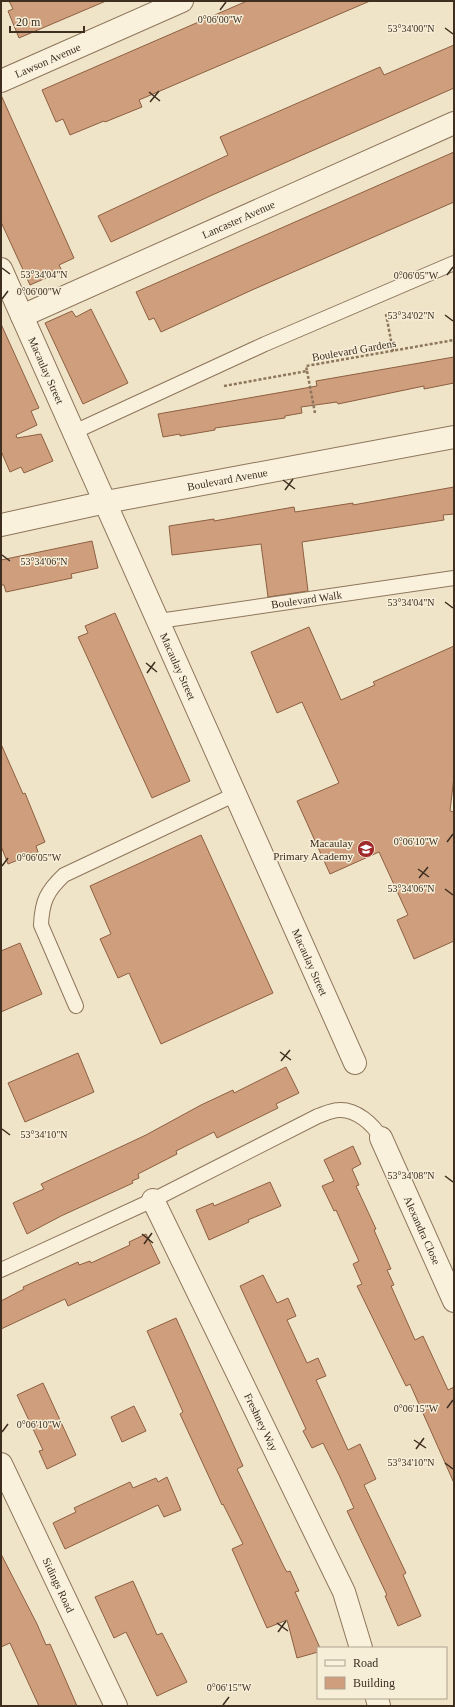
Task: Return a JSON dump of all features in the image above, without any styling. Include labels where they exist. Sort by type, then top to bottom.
[{"type":"street","name":"Lawson Avenue","points":[[1,81],[182,1]]},
{"type":"street","name":"Lancaster Avenue","points":[[22,316],[454,123]]},
{"type":"street","name":"Macaulay Street","points":[[1,269],[356,1063]]},
{"type":"street","name":"Boulevard Avenue","points":[[1,525],[106,502],[454,437]]},
{"type":"street","name":"Alexandra Close","points":[[381,1138],[454,1301]]},
{"type":"street","name":"Freshney Way","points":[[153,1200],[344,1592],[361,1647]]},
{"type":"street","name":"Sidings Road","points":[[1,1464],[116,1706]]},
{"type":"lane","points":[[74,432],[265,344],[454,263]]},
{"type":"lane","name":"Boulevard Walk","points":[[158,621],[454,578]]},
{"type":"lane","points":[[76,1006],[41,925],[41,912],[46,895],[64,875],[236,794]]},
{"type":"lane","points":[[1,1270],[153,1200],[318,1116],[339,1110],[359,1115],[376,1129],[381,1138]]},
{"type":"path","points":[[382,294],[393,351]]},
{"type":"path","name":"Boulevard Gardens","points":[[208,370],[211,389],[307,371],[306,366],[454,340]]},
{"type":"path","points":[[307,371],[315,413]]},
{"type":"building","points":[[9,1],[106,1],[19,38],[8,11],[13,9]]},
{"type":"building","points":[[247,1],[370,1],[139,100],[142,107],[105,122],[104,121],[70,135],[63,119],[56,122],[42,90]]},
{"type":"building","points":[[454,45],[454,88],[210,196],[111,242],[98,216],[228,155],[220,137],[380,67],[384,75]]},
{"type":"building","points":[[1,95],[74,258],[59,265],[62,271],[30,285],[1,222]]},
{"type":"building","points":[[454,152],[454,202],[252,290],[161,332],[154,318],[149,320],[136,292]]},
{"type":"building","points":[[91,309],[128,383],[83,404],[45,323],[72,311],[76,317]]},
{"type":"building","points":[[1,324],[39,408],[31,411],[37,425],[16,435],[17,438],[41,434],[53,461],[24,473],[21,467],[10,472],[1,451]]},
{"type":"building","points":[[454,357],[454,383],[424,389],[424,386],[338,404],[337,402],[301,407],[302,413],[285,416],[285,418],[215,428],[215,430],[180,436],[180,434],[163,437],[158,414],[317,386],[316,381]]},
{"type":"building","points":[[454,487],[454,514],[443,515],[444,520],[302,542],[308,591],[268,597],[261,544],[172,555],[169,526],[214,519],[214,521],[294,507],[295,512],[353,503],[353,505]]},
{"type":"building","points":[[92,541],[98,568],[71,574],[72,578],[6,592],[4,585],[1,585],[1,560]]},
{"type":"building","points":[[115,613],[190,781],[152,798],[78,637],[88,633],[85,626]]},
{"type":"building","points":[[309,627],[341,700],[375,685],[373,682],[454,646],[454,777],[450,811],[454,812],[454,941],[414,959],[397,920],[408,915],[379,852],[330,874],[297,801],[339,783],[302,702],[277,713],[251,652]]},
{"type":"building","points":[[1,744],[23,794],[25,793],[45,842],[36,846],[38,852],[8,864],[1,846]]},
{"type":"building","points":[[201,835],[273,993],[161,1044],[129,973],[118,978],[100,939],[111,934],[90,886]]},
{"type":"building","points":[[20,943],[42,994],[1,1012],[1,951]]},
{"type":"building","points":[[78,1053],[94,1092],[25,1122],[8,1083]]},
{"type":"building","points":[[286,1067],[299,1093],[276,1104],[278,1108],[217,1138],[214,1132],[176,1151],[177,1154],[138,1174],[139,1178],[132,1181],[133,1183],[61,1216],[27,1234],[13,1203],[44,1189],[41,1184],[146,1135],[201,1105],[233,1090],[234,1093]]},
{"type":"building","points":[[353,1146],[361,1164],[352,1169],[359,1185],[356,1186],[376,1229],[374,1230],[391,1269],[387,1270],[394,1285],[391,1286],[415,1340],[423,1336],[448,1390],[454,1387],[454,1483],[410,1384],[406,1386],[357,1286],[362,1284],[353,1264],[359,1261],[336,1210],[334,1211],[322,1186],[334,1181],[324,1160]]},
{"type":"building","points":[[270,1182],[281,1206],[248,1220],[249,1222],[209,1240],[196,1210],[213,1203],[214,1206]]},
{"type":"building","points":[[146,1234],[160,1263],[68,1306],[65,1299],[1,1329],[1,1301],[24,1289],[23,1287],[78,1262],[79,1265],[90,1261],[91,1263],[130,1245],[129,1242]]},
{"type":"building","points":[[263,1275],[277,1303],[288,1298],[296,1316],[287,1320],[307,1363],[318,1358],[326,1376],[316,1380],[348,1450],[360,1444],[376,1479],[364,1485],[406,1573],[403,1575],[421,1616],[398,1626],[385,1596],[387,1595],[347,1511],[354,1508],[339,1475],[323,1443],[312,1448],[303,1431],[306,1429],[240,1286]]},
{"type":"building","points":[[176,1318],[243,1466],[237,1469],[284,1567],[287,1572],[290,1571],[299,1591],[295,1592],[320,1647],[317,1647],[317,1652],[297,1658],[287,1620],[267,1628],[232,1549],[243,1544],[223,1504],[222,1505],[180,1414],[183,1412],[147,1331]]},
{"type":"building","points":[[43,1383],[76,1455],[47,1469],[39,1451],[43,1450],[17,1395]]},
{"type":"building","points":[[134,1406],[146,1431],[122,1442],[111,1417]]},
{"type":"building","points":[[167,1477],[181,1510],[164,1517],[158,1505],[65,1549],[53,1523],[76,1512],[74,1508],[130,1482],[133,1488],[156,1478],[158,1482]]},
{"type":"building","points":[[1,1554],[37,1624],[46,1645],[50,1644],[77,1706],[39,1706],[10,1643],[1,1647]]},
{"type":"building","points":[[133,1581],[157,1635],[162,1633],[187,1682],[157,1696],[126,1632],[114,1638],[95,1597]]},
{"type":"place","name":"Macaulay Primary Academy","points":[[366,849]]}]
